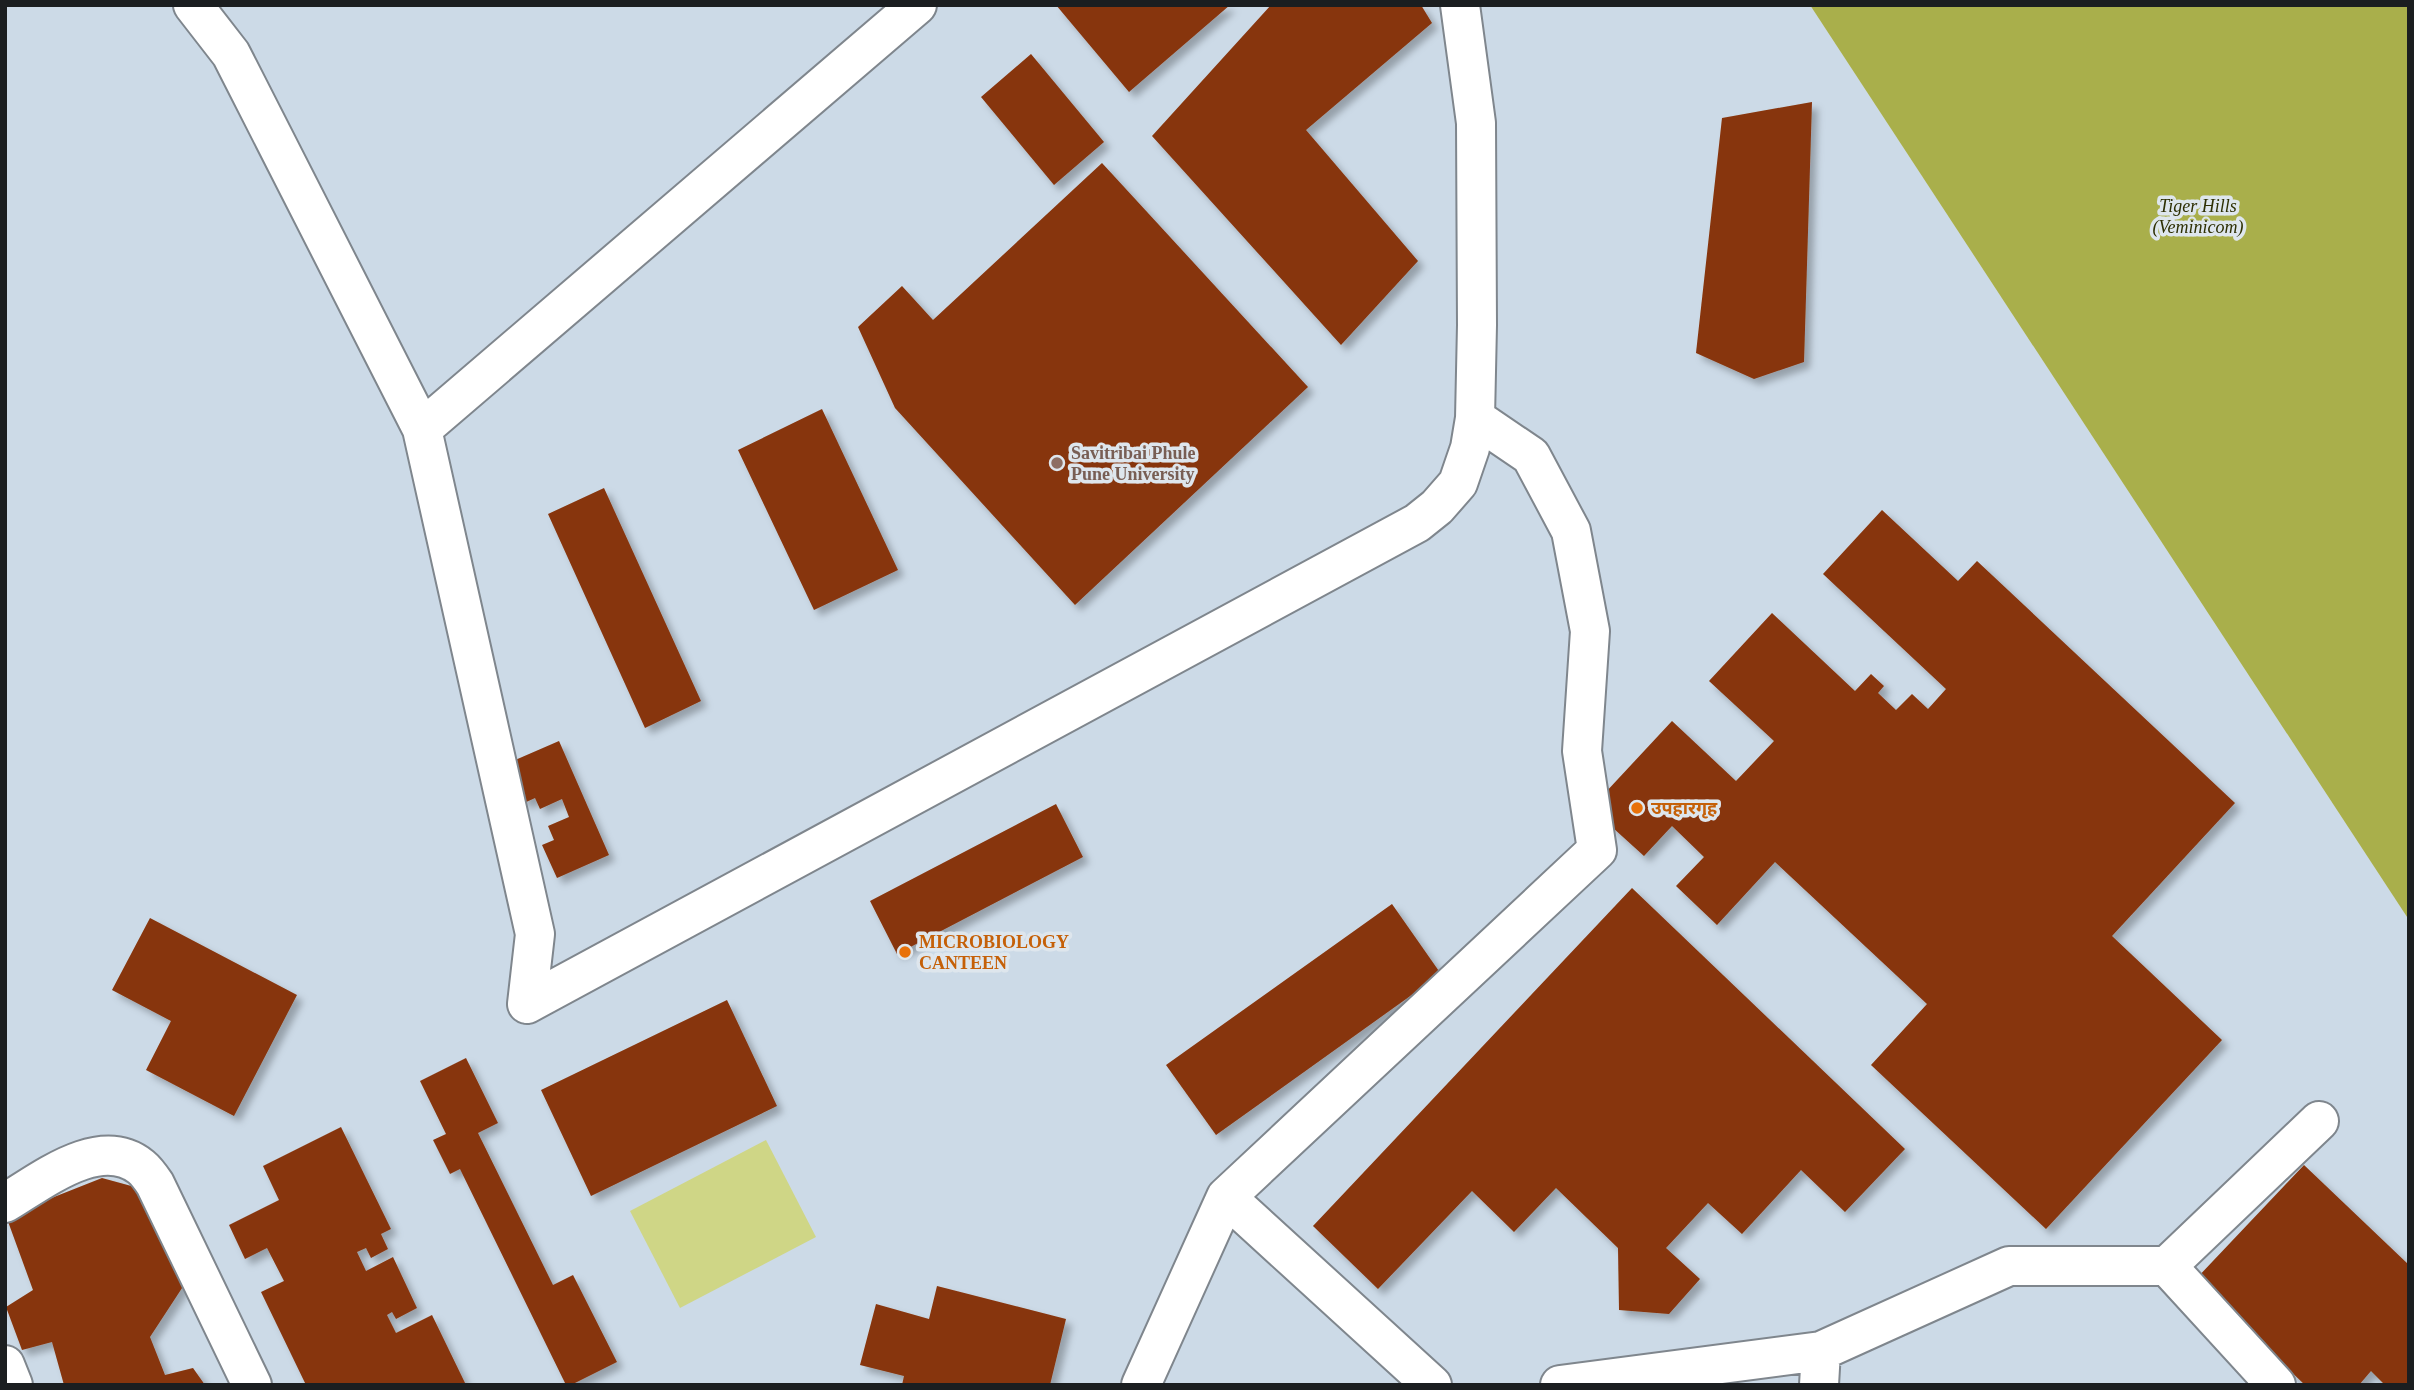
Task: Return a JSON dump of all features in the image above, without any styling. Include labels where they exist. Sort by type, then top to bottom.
[{"type":"lane","points":[[193,5],[231,54],[422,429],[535,934],[527,1004],[1418,523],[1437,507],[1458,483],[1470,448],[1475,418],[1478,325],[1476,123],[1460,5]]},
{"type":"lane","points":[[422,429],[917,5]]},
{"type":"lane","points":[[1141,1385],[1226,1197],[1597,850],[1582,751],[1590,631],[1571,531],[1531,456],[1475,418]]},
{"type":"lane","points":[[1560,1385],[1820,1368],[2010,1266],[2167,1266],[2319,1121]]},
{"type":"lane","points":[[5,1203],[80,1159],[101,1155],[123,1157],[141,1167],[155,1184],[252,1385]]},
{"type":"lane","points":[[1226,1197],[1432,1385]]},
{"type":"lane","points":[[2167,1266],[2276,1385]]},
{"type":"lane","points":[[5,1365],[13,1385]]},
{"type":"shaded area","name":"Savitribai Phule Pune University","points":[[5,5],[1810,5],[2409,920],[2409,1385],[5,1385]]},
{"type":"green space","name":"Tiger Hills (Veminicom)","points":[[1810,5],[2409,5],[2409,920]]},
{"type":"green space","points":[[766,1140],[816,1237],[680,1308],[630,1211]]},
{"type":"building","points":[[1056,5],[1230,5],[1129,92]]},
{"type":"building","points":[[1271,5],[1421,5],[1432,23],[1306,130],[1418,261],[1341,345],[1152,136]]},
{"type":"building","points":[[1031,54],[1104,142],[1054,185],[981,97]]},
{"type":"building","points":[[1812,102],[1804,362],[1754,379],[1696,353],[1722,118]]},
{"type":"building","points":[[1102,163],[1308,387],[1075,605],[895,408],[858,327],[902,286],[933,320]]},
{"type":"building","points":[[822,409],[898,570],[814,610],[738,450]]},
{"type":"building","points":[[604,488],[701,701],[645,728],[548,514]]},
{"type":"building","points":[[1882,510],[1958,581],[1977,561],[2235,803],[2112,936],[2222,1040],[2046,1229],[1871,1065],[1927,1004],[1775,862],[1717,925],[1676,886],[1704,857],[1672,826],[1644,856],[1591,808],[1672,721],[1736,781],[1774,741],[1709,681],[1772,613],[1855,691],[1871,674],[1884,686],[1878,693],[1896,710],[1912,694],[1928,709],[1946,689],[1823,574]]},
{"type":"building","points":[[559,741],[609,855],[557,878],[542,845],[554,840],[548,826],[569,817],[562,799],[540,809],[535,798],[524,803],[506,764]]},
{"type":"building","points":[[1056,804],[1083,857],[897,954],[870,901]]},
{"type":"building","points":[[1632,888],[1905,1149],[1845,1212],[1801,1170],[1742,1234],[1708,1203],[1666,1248],[1700,1279],[1669,1314],[1619,1310],[1618,1248],[1556,1188],[1514,1232],[1472,1191],[1378,1289],[1313,1226]]},
{"type":"building","points":[[1392,904],[1441,974],[1216,1135],[1166,1065]]},
{"type":"building","points":[[150,918],[297,995],[234,1116],[146,1070],[171,1021],[112,990]]},
{"type":"building","points":[[727,1000],[777,1106],[591,1196],[541,1090]]},
{"type":"building","points":[[466,1058],[498,1123],[478,1133],[553,1285],[573,1275],[617,1362],[571,1385],[566,1385],[460,1169],[450,1174],[433,1140],[446,1134],[420,1081]]},
{"type":"building","points":[[341,1127],[391,1229],[381,1234],[388,1249],[371,1258],[366,1248],[357,1252],[366,1271],[393,1257],[417,1308],[396,1319],[392,1312],[387,1315],[396,1333],[432,1315],[466,1385],[306,1385],[261,1292],[284,1281],[267,1248],[245,1259],[229,1225],[279,1200],[263,1166]]},
{"type":"building","points":[[2304,1165],[2409,1265],[2409,1385],[2385,1385],[2371,1371],[2359,1385],[2305,1385],[2195,1280]]},
{"type":"building","points":[[102,1178],[146,1190],[184,1285],[150,1337],[165,1375],[193,1368],[205,1385],[64,1385],[52,1342],[22,1350],[6,1307],[33,1290],[6,1216]]},
{"type":"building","points":[[937,1286],[1066,1319],[1050,1385],[902,1385],[904,1376],[860,1365],[876,1304],[929,1319]]},
{"type":"place","name":"Savitribai Phule Pune University","points":[[1057,463]]},
{"type":"place","name":"उपहारगृह","points":[[1637,808]]},
{"type":"place","name":"MICROBIOLOGY CANTEEN","points":[[905,952]]}]
